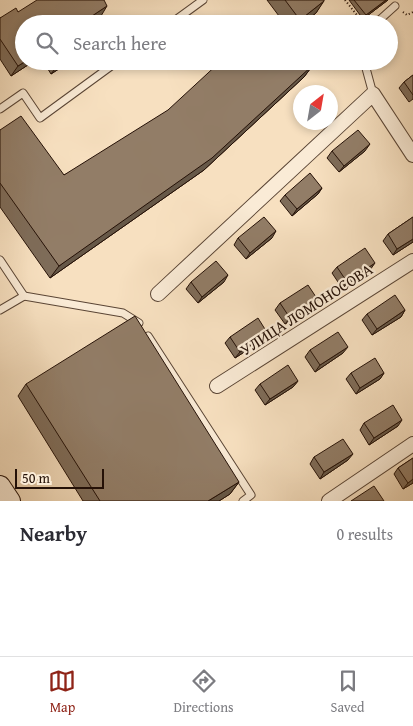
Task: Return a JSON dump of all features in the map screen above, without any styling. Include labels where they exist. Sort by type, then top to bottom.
[{"type":"street","points":[[158,294],[373,94],[413,155]]},
{"type":"street","name":"УЛИЦА ЛОМОНОСОВА","points":[[217,386],[413,261]]},
{"type":"street","points":[[329,501],[413,444]]},
{"type":"street","points":[[0,486],[10,501]]},
{"type":"lane","points":[[182,15],[202,0]]},
{"type":"lane","points":[[386,15],[396,6]]},
{"type":"lane","points":[[0,109],[23,93],[40,118],[106,70]]},
{"type":"lane","points":[[366,70],[373,94]]},
{"type":"lane","points":[[0,260],[24,296]]},
{"type":"lane","points":[[0,310],[24,296],[123,313],[140,324],[251,495],[243,501]]},
{"type":"path","points":[[345,0],[357,15]]},
{"type":"path","points":[[396,6],[407,15],[413,12]]},
{"type":"building","points":[[37,0],[104,0],[107,6],[94,15],[15,15],[15,62],[0,39],[0,18],[16,8],[18,12]]},
{"type":"building","points":[[285,0],[324,0],[306,15],[296,15]]},
{"type":"building","points":[[354,0],[386,0],[366,15]]},
{"type":"building","points":[[211,70],[308,70],[212,158],[59,266],[0,183],[0,130],[21,116],[64,175],[168,110]]},
{"type":"building","points":[[413,75],[413,95],[404,82]]},
{"type":"building","points":[[358,130],[370,144],[344,166],[332,151]]},
{"type":"building","points":[[310,173],[322,188],[297,209],[285,195]]},
{"type":"building","points":[[264,217],[276,231],[250,253],[238,238]]},
{"type":"building","points":[[413,217],[413,239],[397,249],[388,234]]},
{"type":"building","points":[[365,248],[375,263],[347,282],[337,267]]},
{"type":"building","points":[[216,261],[228,275],[202,297],[191,282]]},
{"type":"building","points":[[308,285],[318,300],[290,318],[280,303]]},
{"type":"building","points":[[395,295],[405,310],[377,329],[367,314]]},
{"type":"building","points":[[135,316],[239,482],[208,501],[100,501],[26,384]]},
{"type":"building","points":[[258,318],[268,334],[240,352],[230,337]]},
{"type":"building","points":[[338,332],[348,347],[320,365],[310,350]]},
{"type":"building","points":[[375,358],[384,373],[360,388],[351,373]]},
{"type":"building","points":[[288,365],[298,381],[270,399],[260,384]]},
{"type":"building","points":[[393,405],[402,420],[374,438],[364,423]]},
{"type":"building","points":[[343,439],[353,454],[324,472],[314,457]]},
{"type":"building","points":[[413,458],[413,479],[408,483],[398,468]]},
{"type":"building","points":[[374,486],[384,501],[351,501]]}]
